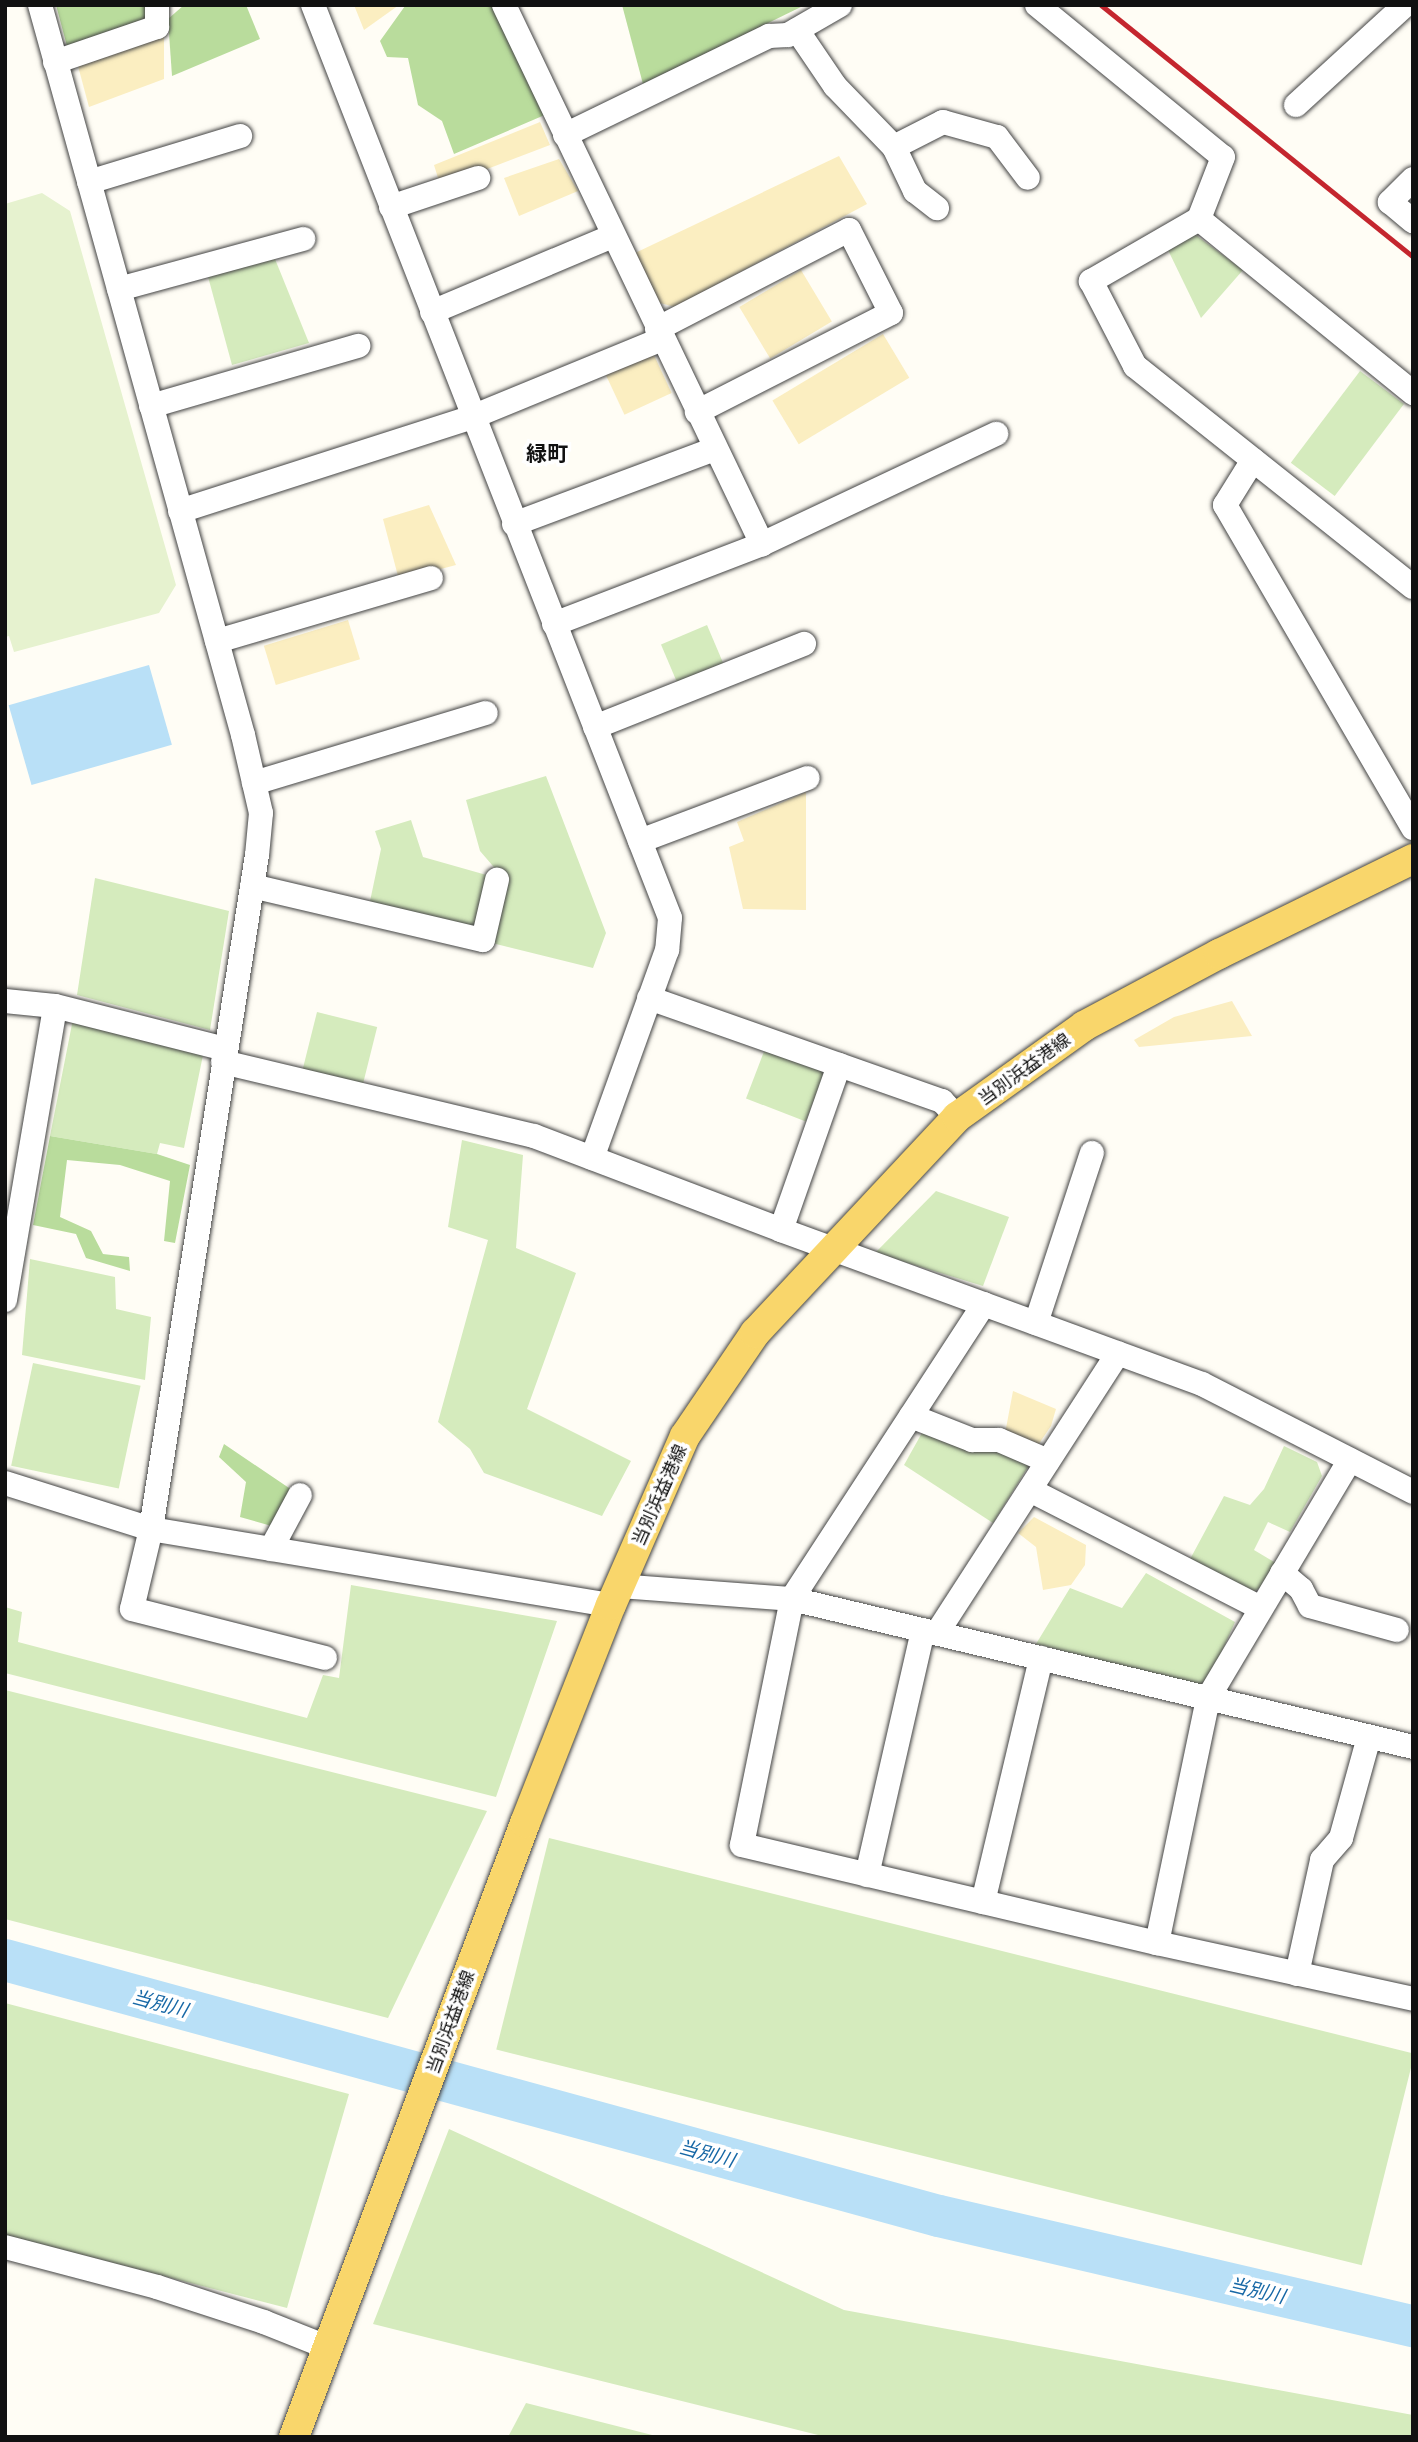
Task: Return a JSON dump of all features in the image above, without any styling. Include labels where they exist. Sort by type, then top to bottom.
[{"type":"main road","name":"当別浜益港線","points":[[294,2437],[516,1847],[615,1595],[685,1436],[755,1333],[957,1117],[1084,1026],[1219,954],[1413,859]]},
{"type":"street","points":[[40,5],[217,641],[261,813],[252,886],[151,1529],[132,1609],[325,1658]]},
{"type":"street","points":[[55,62],[157,27],[157,5]]},
{"type":"street","points":[[313,5],[670,918],[667,950],[592,1158]]},
{"type":"street","points":[[504,5],[659,334],[762,544]]},
{"type":"street","points":[[565,135],[769,36],[788,35],[840,5]]},
{"type":"street","points":[[1037,5],[1223,158],[1199,219],[1091,281],[1135,366],[1413,587]]},
{"type":"street","points":[[1296,105],[1405,5]]},
{"type":"street","points":[[797,30],[835,86],[894,147],[915,191],[937,208]]},
{"type":"street","points":[[894,147],[943,122],[997,137],[1028,178]]},
{"type":"street","points":[[89,182],[240,136]]},
{"type":"street","points":[[391,207],[478,178]]},
{"type":"street","points":[[1413,179],[1390,202],[1413,221]]},
{"type":"street","points":[[1199,219],[1413,393]]},
{"type":"street","points":[[180,511],[472,417],[659,334],[849,230],[891,313],[697,412]]},
{"type":"street","points":[[432,312],[613,236]]},
{"type":"street","points":[[119,289],[303,239]]},
{"type":"street","points":[[151,406],[358,346]]},
{"type":"street","points":[[554,624],[762,544],[996,434]]},
{"type":"street","points":[[514,524],[715,449]]},
{"type":"street","points":[[1253,460],[1225,505],[1413,828]]},
{"type":"street","points":[[217,641],[430,578]]},
{"type":"street","points":[[595,727],[804,643]]},
{"type":"street","points":[[254,783],[486,712]]},
{"type":"street","points":[[640,841],[808,778]]},
{"type":"street","points":[[252,886],[483,940],[497,880]]},
{"type":"street","points":[[649,998],[943,1101],[957,1117]]},
{"type":"street","points":[[5,1001],[55,1006],[224,1056],[534,1136],[781,1230],[1202,1384],[1413,1492]]},
{"type":"street","points":[[5,1300],[55,1006]]},
{"type":"street","points":[[781,1230],[839,1065]]},
{"type":"street","points":[[1036,1323],[1092,1153]]},
{"type":"street","points":[[985,1304],[792,1599],[742,1845],[1157,1943],[1413,1999]]},
{"type":"street","points":[[867,1875],[930,1632],[1030,1489],[1118,1353]]},
{"type":"street","points":[[911,1416],[972,1440],[999,1440],[1048,1461]]},
{"type":"street","points":[[1157,1943],[1208,1698],[1350,1460]]},
{"type":"street","points":[[5,1483],[151,1529],[271,1549],[615,1595],[792,1599],[1413,1747]]},
{"type":"street","points":[[1030,1489],[1261,1608]]},
{"type":"street","points":[[271,1549],[300,1495]]},
{"type":"street","points":[[1282,1573],[1301,1589],[1311,1606],[1397,1630]]},
{"type":"street","points":[[983,1902],[1041,1658]]},
{"type":"street","points":[[1297,1974],[1322,1860],[1341,1838],[1369,1737]]},
{"type":"street","points":[[5,2247],[169,2291],[331,2342]]},
{"type":"green space","points":[[56,5],[151,5],[151,17],[68,50]]},
{"type":"green space","points":[[184,5],[246,5],[260,39],[172,76],[168,19]]},
{"type":"green space","points":[[492,5],[513,41],[547,114],[454,154],[442,121],[418,105],[408,58],[387,57],[380,41],[405,6]]},
{"type":"green space","points":[[622,5],[805,5],[643,84]]},
{"type":"green space","points":[[42,193],[70,211],[176,585],[159,613],[14,652],[9,636],[5,637],[5,204]]},
{"type":"green space","points":[[1193,233],[1243,270],[1201,318],[1168,250]]},
{"type":"green space","points":[[275,259],[309,343],[232,365],[207,273]]},
{"type":"green space","points":[[1360,371],[1404,404],[1335,496],[1291,463]]},
{"type":"green space","points":[[707,625],[724,666],[678,685],[661,645]]},
{"type":"green space","points":[[546,776],[606,933],[593,968],[488,942],[505,880],[480,851],[466,800]]},
{"type":"green space","points":[[411,820],[423,857],[490,876],[480,926],[470,932],[369,906],[381,849],[375,831]]},
{"type":"green space","points":[[95,878],[229,911],[210,1030],[77,995]]},
{"type":"green space","points":[[317,1012],[377,1027],[363,1084],[303,1069]]},
{"type":"green space","points":[[73,1019],[203,1055],[184,1148],[160,1143],[157,1154],[50,1136]]},
{"type":"green space","points":[[765,1049],[825,1072],[806,1121],[746,1098]]},
{"type":"green space","points":[[50,1136],[157,1154],[190,1165],[175,1243],[164,1241],[170,1181],[120,1165],[67,1160],[60,1217],[91,1231],[103,1254],[129,1257],[130,1271],[86,1258],[76,1234],[33,1225]]},
{"type":"green space","points":[[462,1140],[523,1155],[516,1248],[576,1273],[527,1409],[631,1461],[602,1516],[484,1473],[470,1449],[438,1422],[488,1240],[448,1227]]},
{"type":"green space","points":[[936,1191],[1009,1217],[983,1286],[875,1253]]},
{"type":"green space","points":[[30,1259],[115,1277],[116,1309],[151,1317],[145,1380],[22,1355]]},
{"type":"green space","points":[[33,1363],[141,1386],[119,1489],[11,1466]]},
{"type":"green space","points":[[923,1431],[1001,1446],[1033,1459],[993,1523],[904,1465]]},
{"type":"green space","points":[[224,1444],[292,1490],[275,1527],[240,1517],[246,1482],[219,1457]]},
{"type":"green space","points":[[1284,1446],[1317,1462],[1322,1476],[1290,1532],[1268,1522],[1254,1550],[1276,1563],[1268,1584],[1250,1593],[1188,1563],[1224,1496],[1250,1505],[1264,1489]]},
{"type":"green space","points":[[1146,1573],[1235,1622],[1206,1687],[1036,1644],[1070,1588],[1122,1608]]},
{"type":"green space","points":[[351,1585],[557,1621],[496,1797],[5,1673],[5,1607],[22,1612],[18,1642],[307,1718],[323,1675],[339,1678]]},
{"type":"green space","points":[[5,1690],[487,1811],[388,2018],[5,1919]]},
{"type":"green space","points":[[549,1838],[1413,2053],[1362,2265],[496,2050]]},
{"type":"green space","points":[[5,2003],[349,2094],[287,2308],[5,2235]]},
{"type":"green space","points":[[449,2129],[844,2310],[1413,2415],[1413,2437],[826,2437],[373,2324]]},
{"type":"green space","points":[[526,2403],[660,2437],[508,2437]]},
{"type":"sand","points":[[354,5],[399,5],[364,30]]},
{"type":"sand","points":[[164,37],[164,79],[89,107],[78,66]]},
{"type":"sand","points":[[540,122],[550,145],[469,176],[439,181],[434,165]]},
{"type":"sand","points":[[839,156],[867,204],[675,307],[660,303],[635,253]]},
{"type":"sand","points":[[559,159],[578,191],[519,216],[504,178]]},
{"type":"sand","points":[[801,270],[832,321],[770,359],[739,307]]},
{"type":"sand","points":[[883,334],[909,378],[799,444],[772,400]]},
{"type":"sand","points":[[653,353],[672,393],[624,415],[606,375]]},
{"type":"sand","points":[[429,505],[456,565],[399,580],[383,519]]},
{"type":"sand","points":[[348,620],[360,659],[276,685],[264,646]]},
{"type":"sand","points":[[806,792],[806,910],[743,909],[729,847],[744,841],[737,822]]},
{"type":"sand","points":[[1232,1001],[1252,1036],[1139,1047],[1134,1040],[1174,1017]]},
{"type":"sand","points":[[1013,1391],[1056,1409],[1051,1426],[1034,1451],[1004,1439]]},
{"type":"sand","points":[[1034,1517],[1086,1545],[1085,1565],[1071,1585],[1043,1590],[1036,1547],[1018,1533]]},
{"type":"water","points":[[149,665],[172,745],[32,785],[9,705]]},
{"type":"waterway","name":"当別川","points":[[5,1960],[939,2216],[1413,2326]]},
{"type":"railway","points":[[1101,5],[1413,257]]},
{"type":"district","name":"緑町","points":[[547,452]]}]
